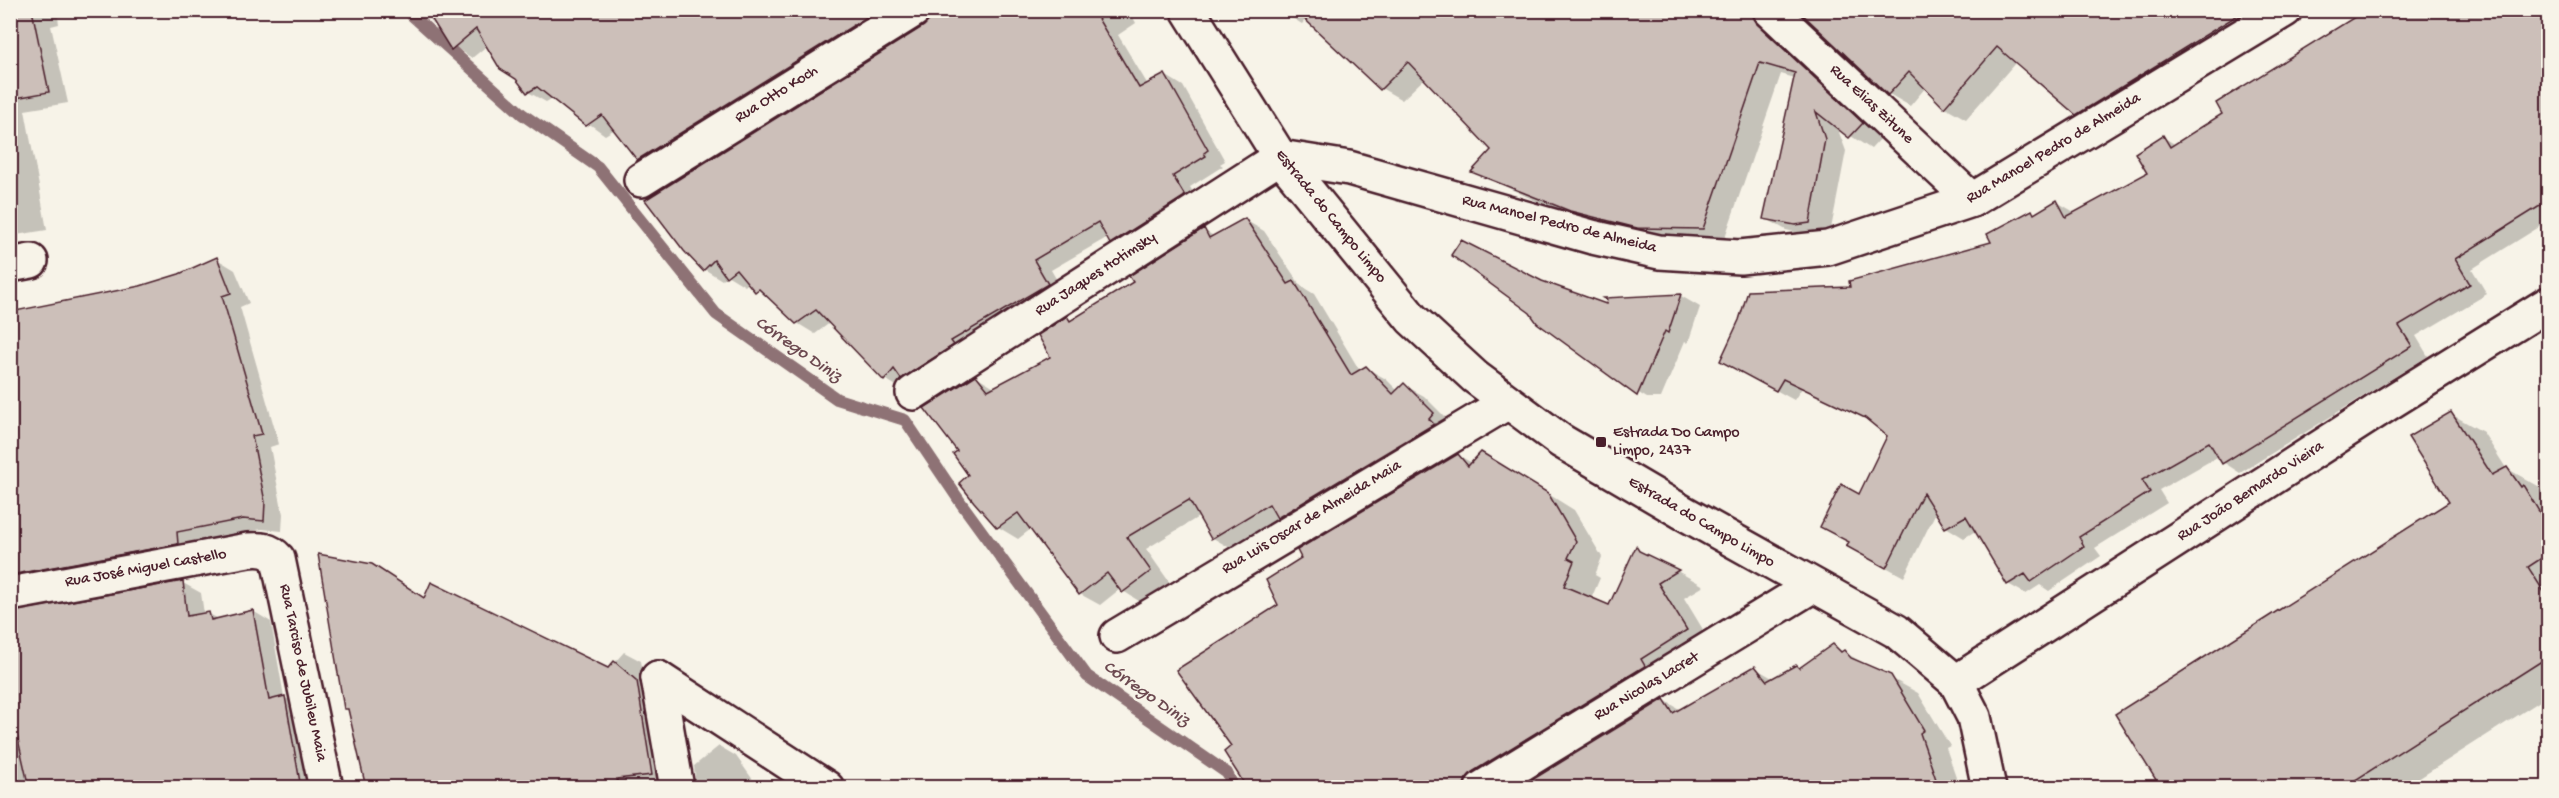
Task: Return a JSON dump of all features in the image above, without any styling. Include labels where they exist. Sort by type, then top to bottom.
[{"type":"street","name":"Rua Otto Koch","points":[[641,180],[914,10]]},
{"type":"street","name":"Estrada do Campo Limpo","points":[[1188,10],[1280,157],[1412,319],[1475,377],[1561,441],[1812,586],[1896,631],[1956,682],[1974,717],[1989,788]]},
{"type":"street","name":"Rua Elias Zitune","points":[[1770,10],[1972,200]]},
{"type":"street","name":"Rua Manoel Pedro de Almeida","points":[[1280,157],[1349,168],[1593,237],[1659,252],[1740,257],[1828,248],[1972,200],[2285,10]]},
{"type":"street","name":"Rua Jaques Hotimsky","points":[[913,393],[1280,157]]},
{"type":"street","name":"Rua João Bernardo Vieira","points":[[1956,682],[2389,403],[2548,304]]},
{"type":"street","name":"Rua Luis Oscar de Almeida Maia","points":[[1117,636],[1450,434],[1508,402]]},
{"type":"street","name":"Rua José Miguel Castello","points":[[10,594],[248,550],[267,550],[278,559]]},
{"type":"street","name":"Rua Tarciso de Jubileu Maia","points":[[278,559],[326,788]]},
{"type":"street","name":"Rua Nicolas Lacret","points":[[1482,788],[1812,586]]},
{"type":"street","points":[[676,788],[658,678],[827,788]]},
{"type":"building","points":[[10,10],[32,10],[49,92],[10,99]]},
{"type":"building","points":[[426,10],[878,10],[637,160],[602,115],[586,126],[537,87],[527,93],[516,79],[500,69],[476,29],[451,50]]},
{"type":"building","points":[[933,10],[1093,10],[1139,88],[1165,74],[1208,150],[1204,153],[1206,156],[1173,176],[1185,196],[1110,244],[1098,222],[1034,260],[1048,284],[951,341],[954,345],[901,379],[894,369],[884,381],[816,310],[796,324],[759,289],[755,292],[736,269],[726,277],[714,260],[703,271],[684,251],[645,200],[924,26]]},
{"type":"building","points":[[1295,10],[1752,10],[1757,24],[1863,123],[1849,138],[1816,112],[1825,139],[1810,223],[1795,225],[1763,219],[1795,73],[1760,63],[1703,229],[1637,228],[1570,211],[1471,172],[1491,150],[1408,62],[1380,90]]},
{"type":"building","points":[[1798,10],[2246,10],[2076,115],[1997,47],[1944,108],[1909,72],[1888,95]]},
{"type":"building","points":[[2366,10],[2548,10],[2548,201],[2455,259],[2470,284],[2399,326],[2412,346],[2222,464],[2209,442],[2142,480],[2150,492],[2079,537],[2084,546],[2031,582],[2025,574],[2007,585],[1966,516],[1945,528],[1923,493],[1886,568],[1846,546],[1849,542],[1820,527],[1841,484],[1859,494],[1887,436],[1865,418],[1783,379],[1776,391],[1720,361],[1739,320],[1748,291],[1850,287],[1849,281],[1991,242],[1987,234],[2032,210],[2034,214],[2057,200],[2066,217],[2147,173],[2135,153],[2163,135],[2170,147],[2222,114],[2216,103]]},
{"type":"building","points":[[1245,218],[1288,284],[1294,281],[1351,375],[1366,366],[1393,394],[1404,383],[1434,413],[1429,419],[1434,424],[1277,518],[1269,504],[1211,539],[1189,500],[1127,537],[1151,571],[1122,593],[1107,573],[1079,595],[1018,513],[997,528],[974,502],[959,483],[968,475],[953,454],[957,451],[924,408],[976,375],[988,390],[1050,357],[1038,335],[1067,316],[1070,321],[1133,282],[1129,276],[1204,228],[1209,238]]},
{"type":"building","points":[[1461,240],[1542,281],[1606,304],[1607,300],[1603,298],[1681,294],[1668,333],[1665,331],[1637,396],[1537,323],[1530,313],[1451,255]]},
{"type":"building","points":[[217,257],[231,293],[222,296],[262,434],[252,436],[265,502],[264,521],[243,519],[177,532],[178,544],[10,575],[10,312],[140,286],[179,274]]},
{"type":"building","points":[[2451,412],[2492,475],[2507,467],[2521,487],[2523,485],[2548,526],[2548,554],[2528,567],[2548,598],[2548,657],[2343,788],[2161,788],[2115,714],[2449,502],[2408,437]]},
{"type":"building","points":[[1481,452],[1548,493],[1576,541],[1568,558],[1574,561],[1564,586],[1609,605],[1636,546],[1639,551],[1679,570],[1658,583],[1687,630],[1641,659],[1645,666],[1472,772],[1463,788],[1247,788],[1224,752],[1231,746],[1176,670],[1278,605],[1266,580],[1301,558],[1297,550],[1458,454],[1468,466]]},
{"type":"building","points":[[318,554],[372,564],[424,598],[431,582],[608,668],[614,661],[637,681],[652,775],[617,779],[618,788],[366,788],[348,709],[344,709]]},
{"type":"building","points":[[183,581],[187,616],[209,612],[211,620],[253,610],[269,700],[285,696],[301,788],[29,788],[10,704],[10,612]]},
{"type":"building","points":[[1833,644],[1841,652],[1844,650],[1851,658],[1891,675],[1924,730],[1920,733],[1939,788],[1519,788],[1664,699],[1673,713],[1755,666],[1767,681],[1796,665],[1799,668]]},
{"type":"waterway","name":"Córrego Diniz","points":[[406,10],[522,114],[598,167],[716,314],[837,399],[905,420],[961,503],[1087,676],[1227,773],[1234,788]]},
{"type":"place","name":"Estrada Do Campo Limpo, 2437","points":[[1601,442]]}]
